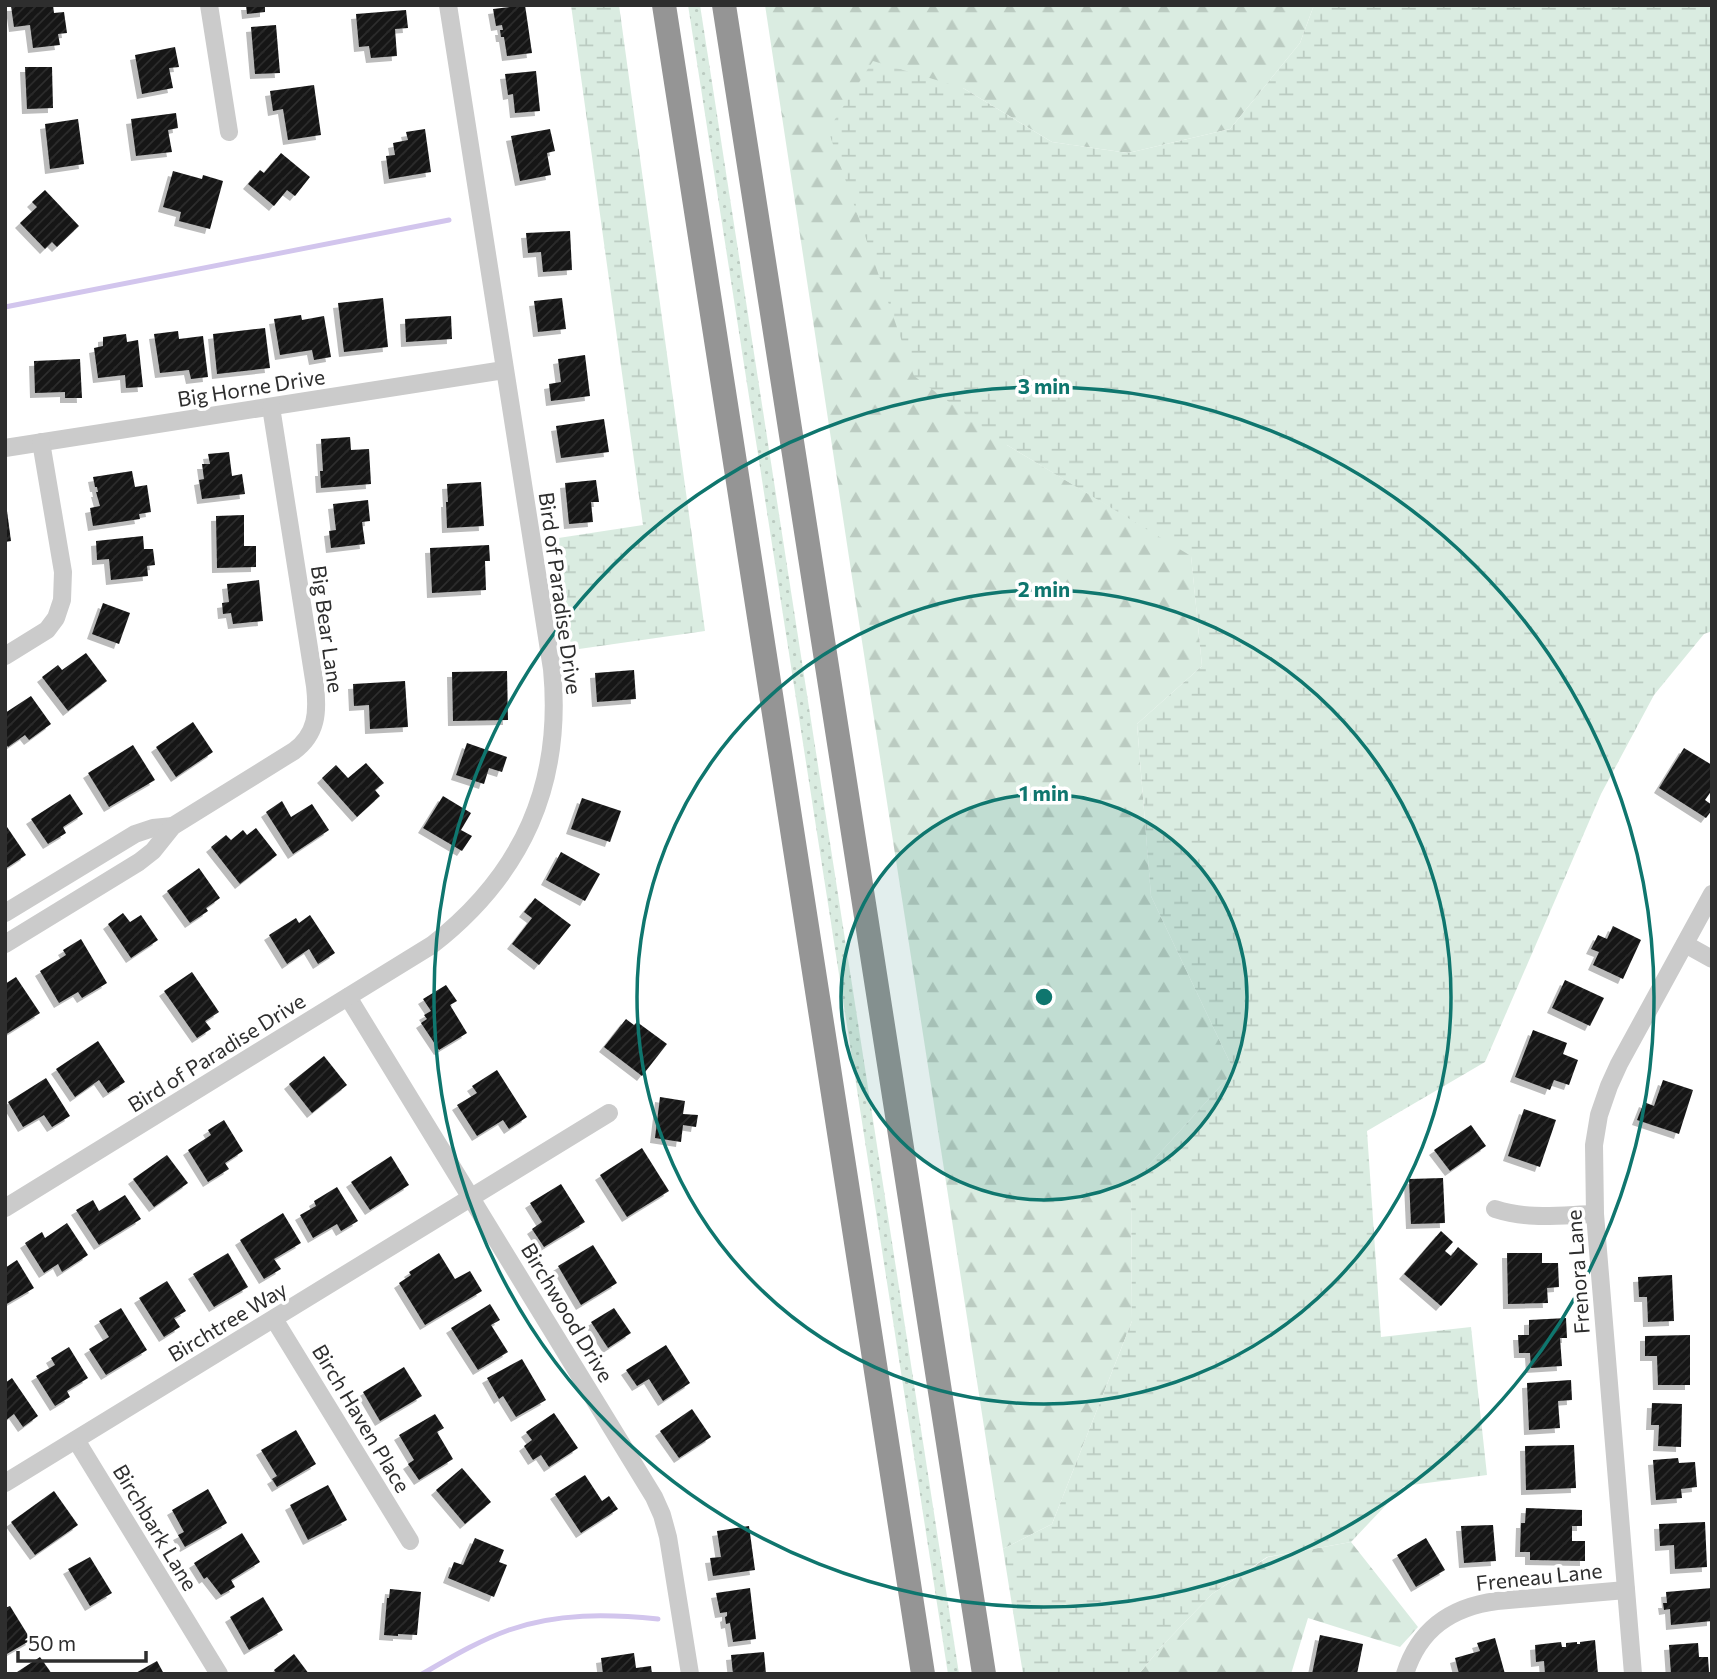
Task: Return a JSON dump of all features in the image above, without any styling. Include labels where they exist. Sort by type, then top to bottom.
[{"type":"highway","points":[[664,5],[923,1674]]},
{"type":"highway","points":[[724,5],[984,1674]]},
{"type":"street","points":[[209,5],[229,132]]},
{"type":"street","name":"Bird of Paradise Drive","points":[[5,1208],[432,944],[475,907],[500,876],[531,821],[547,775],[552,747],[554,726],[551,669],[448,5]]},
{"type":"street","name":"Big Horne Drive","points":[[5,448],[505,370]]},
{"type":"street","name":"Big Bear Lane","points":[[5,944],[146,857],[173,826],[300,746],[309,736],[316,718],[315,686],[271,407]]},
{"type":"street","points":[[5,656],[47,630],[56,618],[62,600],[63,572],[41,442]]},
{"type":"street","name":"Big Bear Lane","points":[[5,913],[135,834],[153,828],[173,826]]},
{"type":"street","name":"Frenora Lane","points":[[1633,1674],[1595,1213],[1594,1145],[1599,1115],[1613,1074],[1712,894]]},
{"type":"street","points":[[1685,944],[1712,958]]},
{"type":"street","name":"Birchwood Drive","points":[[348,997],[658,1506],[666,1526],[671,1551],[690,1674]]},
{"type":"street","name":"Birchtree Way","points":[[5,1483],[609,1113]]},
{"type":"street","points":[[1495,1209],[1529,1217],[1595,1213]]},
{"type":"street","name":"Birch Haven Place","points":[[275,1319],[410,1541]]},
{"type":"street","name":"Birchbark Lane","points":[[76,1440],[219,1674]]},
{"type":"street","name":"Freneau Lane","points":[[1405,1674],[1415,1650],[1431,1630],[1465,1608],[1497,1601],[1626,1590]]},
{"type":"green space","points":[[571,5],[619,5],[705,631],[572,650],[552,539],[643,525]]},
{"type":"green space","points":[[688,5],[700,5],[959,1674],[948,1674]]},
{"type":"green space","points":[[765,5],[1314,5],[1300,43],[1230,129],[1128,153],[1052,142],[963,88],[1007,445],[1191,555],[1202,666],[1137,724],[1151,896],[1234,1071],[1131,1185],[1132,1321],[1052,1524],[1003,1549],[852,577]]},
{"type":"green space","points":[[1314,5],[1712,5],[1712,631],[1704,634],[1654,695],[1601,794],[1485,1062],[1367,1131],[1381,1337],[1471,1327],[1487,1475],[1404,1486],[1351,1542],[1267,1557],[1212,1594],[1139,1674],[1023,1674],[1003,1549],[1052,1524],[1132,1321],[1131,1185],[1234,1071],[1151,896],[1137,724],[1202,666],[1191,556],[1007,445],[914,376],[828,130],[873,61],[963,88],[1052,142],[1128,153],[1230,129],[1300,43]]},
{"type":"green space","points":[[1351,1542],[1418,1627],[1400,1647],[1308,1618],[1291,1674],[1139,1674],[1212,1594],[1268,1557]]},
{"type":"building","points":[[53,5],[54,13],[64,12],[67,33],[58,34],[60,45],[33,48],[30,25],[14,27],[11,6]]},
{"type":"building","points":[[246,5],[265,5],[265,12],[247,14]]},
{"type":"building","points":[[525,5],[532,53],[507,56],[504,37],[501,37],[502,25],[496,26],[493,9]]},
{"type":"building","points":[[406,10],[408,28],[395,29],[397,56],[371,58],[369,46],[359,47],[356,14]]},
{"type":"building","points":[[276,25],[280,73],[255,74],[251,27]]},
{"type":"building","points":[[175,47],[179,67],[169,68],[173,88],[142,94],[135,55]]},
{"type":"building","points":[[25,67],[52,67],[53,108],[27,109]]},
{"type":"building","points":[[536,71],[540,111],[515,113],[513,94],[508,95],[505,74]]},
{"type":"building","points":[[314,85],[321,135],[288,140],[283,109],[273,111],[270,91]]},
{"type":"building","points":[[176,113],[178,128],[168,130],[172,152],[136,156],[131,119]]},
{"type":"building","points":[[78,119],[84,164],[50,169],[45,124]]},
{"type":"building","points":[[425,129],[431,172],[389,179],[386,156],[395,155],[393,143],[408,140],[406,132]]},
{"type":"building","points":[[550,129],[555,151],[547,153],[551,175],[520,181],[511,136]]},
{"type":"building","points":[[281,153],[310,177],[295,196],[287,190],[274,206],[248,184],[260,170],[264,173]]},
{"type":"building","points":[[173,171],[202,179],[203,175],[223,181],[210,229],[179,221],[181,212],[163,207]]},
{"type":"building","points":[[45,190],[79,226],[57,247],[52,242],[45,249],[20,223],[37,207],[32,202]]},
{"type":"building","points":[[570,231],[572,270],[543,272],[541,252],[528,253],[526,233]]},
{"type":"building","points":[[383,298],[388,347],[344,352],[338,303]]},
{"type":"building","points":[[562,298],[566,329],[538,332],[534,301]]},
{"type":"building","points":[[301,315],[302,320],[324,316],[331,357],[314,360],[312,350],[280,355],[274,319]]},
{"type":"building","points":[[451,316],[452,339],[406,342],[405,319]]},
{"type":"building","points":[[265,328],[270,368],[217,374],[213,334]]},
{"type":"building","points":[[178,331],[179,339],[203,336],[208,377],[191,379],[189,370],[160,373],[154,334]]},
{"type":"building","points":[[126,334],[127,342],[138,340],[143,387],[126,388],[125,375],[98,378],[94,348],[103,346],[103,337]]},
{"type":"building","points":[[585,355],[590,396],[551,401],[549,384],[561,382],[558,359]]},
{"type":"building","points":[[80,359],[82,398],[65,398],[65,392],[35,393],[34,361]]},
{"type":"building","points":[[604,419],[609,452],[561,458],[556,426]]},
{"type":"building","points":[[350,437],[351,450],[369,449],[371,484],[321,488],[321,439]]},
{"type":"building","points":[[229,452],[232,476],[242,474],[245,494],[202,499],[199,480],[204,479],[202,464],[210,464],[208,454]]},
{"type":"building","points":[[132,471],[135,487],[147,485],[151,512],[139,514],[140,519],[93,526],[90,508],[100,506],[93,477]]},
{"type":"building","points":[[596,480],[599,502],[591,502],[593,522],[569,524],[565,483]]},
{"type":"building","points":[[481,482],[484,526],[447,528],[447,484]]},
{"type":"building","points":[[368,500],[370,521],[362,522],[365,544],[331,548],[329,531],[336,530],[333,504]]},
{"type":"building","points":[[5,511],[11,541],[5,542]]},
{"type":"building","points":[[244,515],[244,546],[256,546],[256,567],[217,568],[216,516]]},
{"type":"building","points":[[143,536],[144,549],[153,549],[155,565],[147,566],[148,576],[111,580],[109,559],[97,560],[96,541]]},
{"type":"building","points":[[489,545],[490,561],[485,561],[486,590],[432,593],[430,548]]},
{"type":"building","points":[[259,580],[263,621],[233,624],[231,613],[223,614],[222,603],[229,602],[227,584]]},
{"type":"building","points":[[103,603],[130,613],[119,644],[92,634]]},
{"type":"building","points":[[86,653],[107,681],[68,711],[42,677],[58,665],[62,670]]},
{"type":"building","points":[[634,670],[636,699],[597,702],[595,673]]},
{"type":"building","points":[[507,671],[508,720],[453,721],[452,672]]},
{"type":"building","points":[[405,681],[408,727],[370,729],[369,705],[354,706],[353,684]]},
{"type":"building","points":[[31,696],[51,724],[29,740],[25,735],[8,747],[5,743],[5,713]]},
{"type":"building","points":[[193,722],[213,752],[176,777],[156,747]]},
{"type":"building","points":[[467,743],[507,757],[502,772],[489,768],[484,784],[456,775]]},
{"type":"building","points":[[133,745],[155,780],[109,807],[88,773]]},
{"type":"building","points":[[1684,748],[1712,765],[1712,790],[1705,800],[1712,805],[1712,810],[1706,818],[1659,788]]},
{"type":"building","points":[[366,763],[384,783],[375,790],[380,796],[357,817],[322,778],[336,765],[348,778]]},
{"type":"building","points":[[70,794],[83,814],[63,827],[66,833],[48,844],[31,819]]},
{"type":"building","points":[[443,796],[471,813],[461,830],[472,836],[462,851],[423,828]]},
{"type":"building","points":[[582,798],[621,811],[610,842],[571,829]]},
{"type":"building","points":[[282,801],[291,817],[312,804],[329,830],[293,854],[266,812]]},
{"type":"building","points":[[5,824],[26,855],[5,869]]},
{"type":"building","points":[[256,828],[277,855],[240,884],[211,847],[226,835],[231,840],[243,830],[247,835]]},
{"type":"building","points":[[561,852],[600,874],[585,901],[546,880]]},
{"type":"building","points":[[199,868],[220,898],[206,908],[208,911],[190,923],[167,891]]},
{"type":"building","points":[[535,898],[571,925],[539,965],[512,944],[532,918],[524,912]]},
{"type":"building","points":[[123,913],[130,922],[141,915],[158,940],[131,958],[108,924]]},
{"type":"building","points":[[310,915],[335,953],[318,964],[309,949],[287,964],[269,935],[296,918],[299,923]]},
{"type":"building","points":[[1613,926],[1641,940],[1623,979],[1593,965],[1599,952],[1591,949],[1598,935],[1607,939]]},
{"type":"building","points":[[81,939],[107,983],[82,998],[78,992],[59,1003],[40,971],[66,955],[63,950]]},
{"type":"building","points":[[192,972],[219,1012],[205,1021],[211,1029],[197,1038],[164,991]]},
{"type":"building","points":[[16,977],[40,1013],[5,1035],[5,984]]},
{"type":"building","points":[[1565,980],[1604,998],[1590,1026],[1552,1008]]},
{"type":"building","points":[[446,985],[457,1001],[450,1005],[467,1033],[439,1050],[421,1023],[427,1019],[424,1015],[431,1011],[423,999]]},
{"type":"building","points":[[626,1019],[634,1025],[637,1022],[667,1044],[642,1076],[604,1047]]},
{"type":"building","points":[[1533,1030],[1567,1043],[1563,1054],[1578,1060],[1569,1085],[1554,1080],[1550,1090],[1515,1077]]},
{"type":"building","points":[[98,1041],[125,1082],[108,1093],[99,1080],[75,1097],[56,1069]]},
{"type":"building","points":[[324,1056],[347,1085],[312,1113],[289,1084]]},
{"type":"building","points":[[497,1070],[527,1117],[509,1129],[503,1120],[477,1136],[457,1105],[477,1093],[472,1086]]},
{"type":"building","points":[[46,1078],[70,1116],[52,1127],[44,1115],[23,1127],[8,1102]]},
{"type":"building","points":[[1663,1080],[1693,1090],[1679,1134],[1637,1120],[1644,1102],[1654,1106]]},
{"type":"building","points":[[660,1097],[685,1101],[683,1114],[698,1115],[696,1127],[683,1125],[681,1142],[655,1138]]},
{"type":"building","points":[[1524,1109],[1556,1120],[1540,1167],[1508,1156]]},
{"type":"building","points":[[224,1120],[243,1151],[225,1163],[229,1169],[208,1182],[188,1150],[211,1135],[208,1130]]},
{"type":"building","points":[[1471,1125],[1486,1146],[1450,1171],[1434,1150]]},
{"type":"building","points":[[642,1148],[669,1191],[627,1217],[600,1175]]},
{"type":"building","points":[[167,1155],[188,1183],[154,1207],[133,1179]]},
{"type":"building","points":[[391,1156],[409,1185],[370,1210],[351,1182]]},
{"type":"building","points":[[1443,1178],[1445,1223],[1411,1224],[1409,1179]]},
{"type":"building","points":[[561,1184],[585,1222],[544,1247],[532,1229],[542,1222],[530,1203]]},
{"type":"building","points":[[337,1187],[358,1221],[341,1231],[337,1224],[313,1238],[300,1215],[316,1206],[314,1201]]},
{"type":"building","points":[[125,1195],[141,1219],[99,1245],[76,1210],[93,1200],[99,1211]]},
{"type":"building","points":[[283,1213],[301,1243],[274,1259],[281,1269],[264,1279],[240,1240]]},
{"type":"building","points":[[67,1223],[88,1255],[62,1272],[58,1264],[44,1273],[25,1243],[42,1232],[45,1238]]},
{"type":"building","points":[[1441,1231],[1453,1242],[1445,1251],[1451,1256],[1458,1247],[1478,1264],[1441,1306],[1404,1274]]},
{"type":"building","points":[[593,1245],[617,1283],[581,1305],[558,1266]]},
{"type":"building","points":[[228,1253],[248,1287],[214,1307],[193,1274]]},
{"type":"building","points":[[439,1253],[455,1279],[470,1271],[482,1291],[425,1325],[399,1283],[411,1275],[409,1272]]},
{"type":"building","points":[[1507,1253],[1542,1253],[1542,1263],[1558,1263],[1559,1287],[1547,1288],[1548,1303],[1508,1304]]},
{"type":"building","points":[[17,1260],[34,1288],[5,1305],[5,1268]]},
{"type":"building","points":[[1672,1275],[1674,1321],[1648,1322],[1647,1297],[1639,1297],[1638,1277]]},
{"type":"building","points":[[167,1281],[186,1311],[174,1318],[180,1327],[164,1337],[139,1298]]},
{"type":"building","points":[[490,1304],[500,1320],[491,1325],[508,1352],[478,1370],[451,1328]]},
{"type":"building","points":[[121,1308],[147,1350],[106,1375],[89,1349],[109,1337],[99,1321]]},
{"type":"building","points":[[614,1308],[631,1333],[608,1348],[591,1322]]},
{"type":"building","points":[[1566,1318],[1567,1338],[1560,1338],[1562,1366],[1531,1368],[1530,1353],[1519,1353],[1518,1335],[1529,1335],[1529,1320]]},
{"type":"building","points":[[1690,1335],[1690,1385],[1658,1385],[1657,1356],[1645,1356],[1645,1336]]},
{"type":"building","points":[[666,1345],[690,1383],[663,1401],[649,1379],[637,1386],[626,1370]]},
{"type":"building","points":[[69,1347],[88,1378],[67,1391],[70,1397],[55,1406],[36,1376],[55,1365],[51,1358]]},
{"type":"building","points":[[522,1359],[546,1400],[516,1417],[503,1396],[499,1399],[487,1378]]},
{"type":"building","points":[[404,1367],[422,1396],[380,1421],[363,1392]]},
{"type":"building","points":[[12,1378],[38,1416],[23,1427],[14,1414],[5,1421],[5,1383]]},
{"type":"building","points":[[1571,1380],[1572,1400],[1558,1401],[1560,1428],[1529,1430],[1527,1383]]},
{"type":"building","points":[[1652,1403],[1682,1404],[1681,1447],[1658,1446],[1659,1425],[1651,1425]]},
{"type":"building","points":[[692,1409],[711,1437],[679,1458],[660,1431]]},
{"type":"building","points":[[554,1413],[578,1448],[549,1467],[541,1455],[533,1460],[524,1446],[532,1440],[526,1432]]},
{"type":"building","points":[[435,1414],[444,1428],[437,1432],[453,1459],[419,1480],[408,1464],[414,1460],[399,1435]]},
{"type":"building","points":[[296,1430],[316,1464],[277,1487],[272,1479],[277,1476],[261,1450]]},
{"type":"building","points":[[1574,1445],[1576,1488],[1526,1490],[1525,1446]]},
{"type":"building","points":[[1678,1458],[1679,1463],[1695,1462],[1697,1487],[1681,1489],[1682,1498],[1656,1500],[1653,1460]]},
{"type":"building","points":[[462,1468],[491,1502],[465,1524],[436,1490]]},
{"type":"building","points":[[585,1475],[602,1501],[609,1496],[618,1509],[581,1533],[555,1494]]},
{"type":"building","points":[[328,1485],[347,1520],[308,1540],[290,1505]]},
{"type":"building","points":[[208,1489],[227,1523],[185,1547],[178,1535],[184,1532],[172,1510]]},
{"type":"building","points":[[54,1491],[78,1525],[35,1555],[11,1522]]},
{"type":"building","points":[[1526,1508],[1582,1510],[1582,1526],[1572,1526],[1572,1541],[1585,1541],[1585,1561],[1530,1560],[1530,1552],[1520,1552],[1521,1523],[1525,1523]]},
{"type":"building","points":[[1705,1522],[1707,1567],[1675,1569],[1674,1545],[1660,1546],[1659,1524]]},
{"type":"building","points":[[1493,1525],[1496,1561],[1464,1563],[1461,1526]]},
{"type":"building","points":[[749,1526],[755,1570],[713,1576],[710,1558],[721,1557],[717,1531]]},
{"type":"building","points":[[242,1533],[260,1562],[231,1580],[235,1587],[221,1595],[207,1577],[204,1579],[194,1563]]},
{"type":"building","points":[[475,1538],[504,1550],[499,1562],[507,1565],[494,1597],[448,1578],[454,1562],[463,1565]]},
{"type":"building","points":[[1426,1538],[1445,1570],[1416,1587],[1397,1555]]},
{"type":"building","points":[[90,1557],[112,1593],[90,1606],[68,1569]]},
{"type":"building","points":[[750,1588],[756,1639],[733,1642],[730,1623],[726,1624],[727,1612],[720,1613],[716,1593]]},
{"type":"building","points":[[1712,1588],[1712,1621],[1671,1625],[1670,1609],[1664,1610],[1663,1603],[1667,1603],[1666,1592]]},
{"type":"building","points":[[390,1589],[421,1592],[417,1635],[384,1635]]},
{"type":"building","points":[[263,1597],[283,1630],[249,1650],[230,1617]]},
{"type":"building","points":[[10,1606],[31,1640],[5,1655],[5,1608]]},
{"type":"building","points":[[1320,1635],[1363,1644],[1357,1674],[1312,1674]]},
{"type":"building","points":[[1495,1638],[1505,1674],[1459,1674],[1455,1658],[1480,1651],[1477,1643]]},
{"type":"building","points":[[1595,1640],[1598,1674],[1545,1674],[1544,1661],[1536,1662],[1535,1645],[1561,1642],[1562,1647],[1566,1647],[1566,1643],[1580,1644]]},
{"type":"building","points":[[1698,1643],[1699,1657],[1708,1657],[1709,1672],[1671,1674],[1669,1645]]},
{"type":"building","points":[[764,1652],[766,1674],[733,1674],[731,1655]]},
{"type":"building","points":[[634,1653],[636,1668],[651,1666],[652,1674],[603,1674],[601,1658]]},
{"type":"building","points":[[294,1654],[309,1674],[277,1674],[274,1670]]},
{"type":"building","points":[[40,1657],[52,1674],[14,1674]]},
{"type":"building","points":[[157,1661],[164,1674],[134,1674]]},
{"type":"waterway","points":[[5,307],[449,220]]},
{"type":"waterway","points":[[422,1674],[486,1639],[527,1624],[583,1616],[658,1619]]}]
